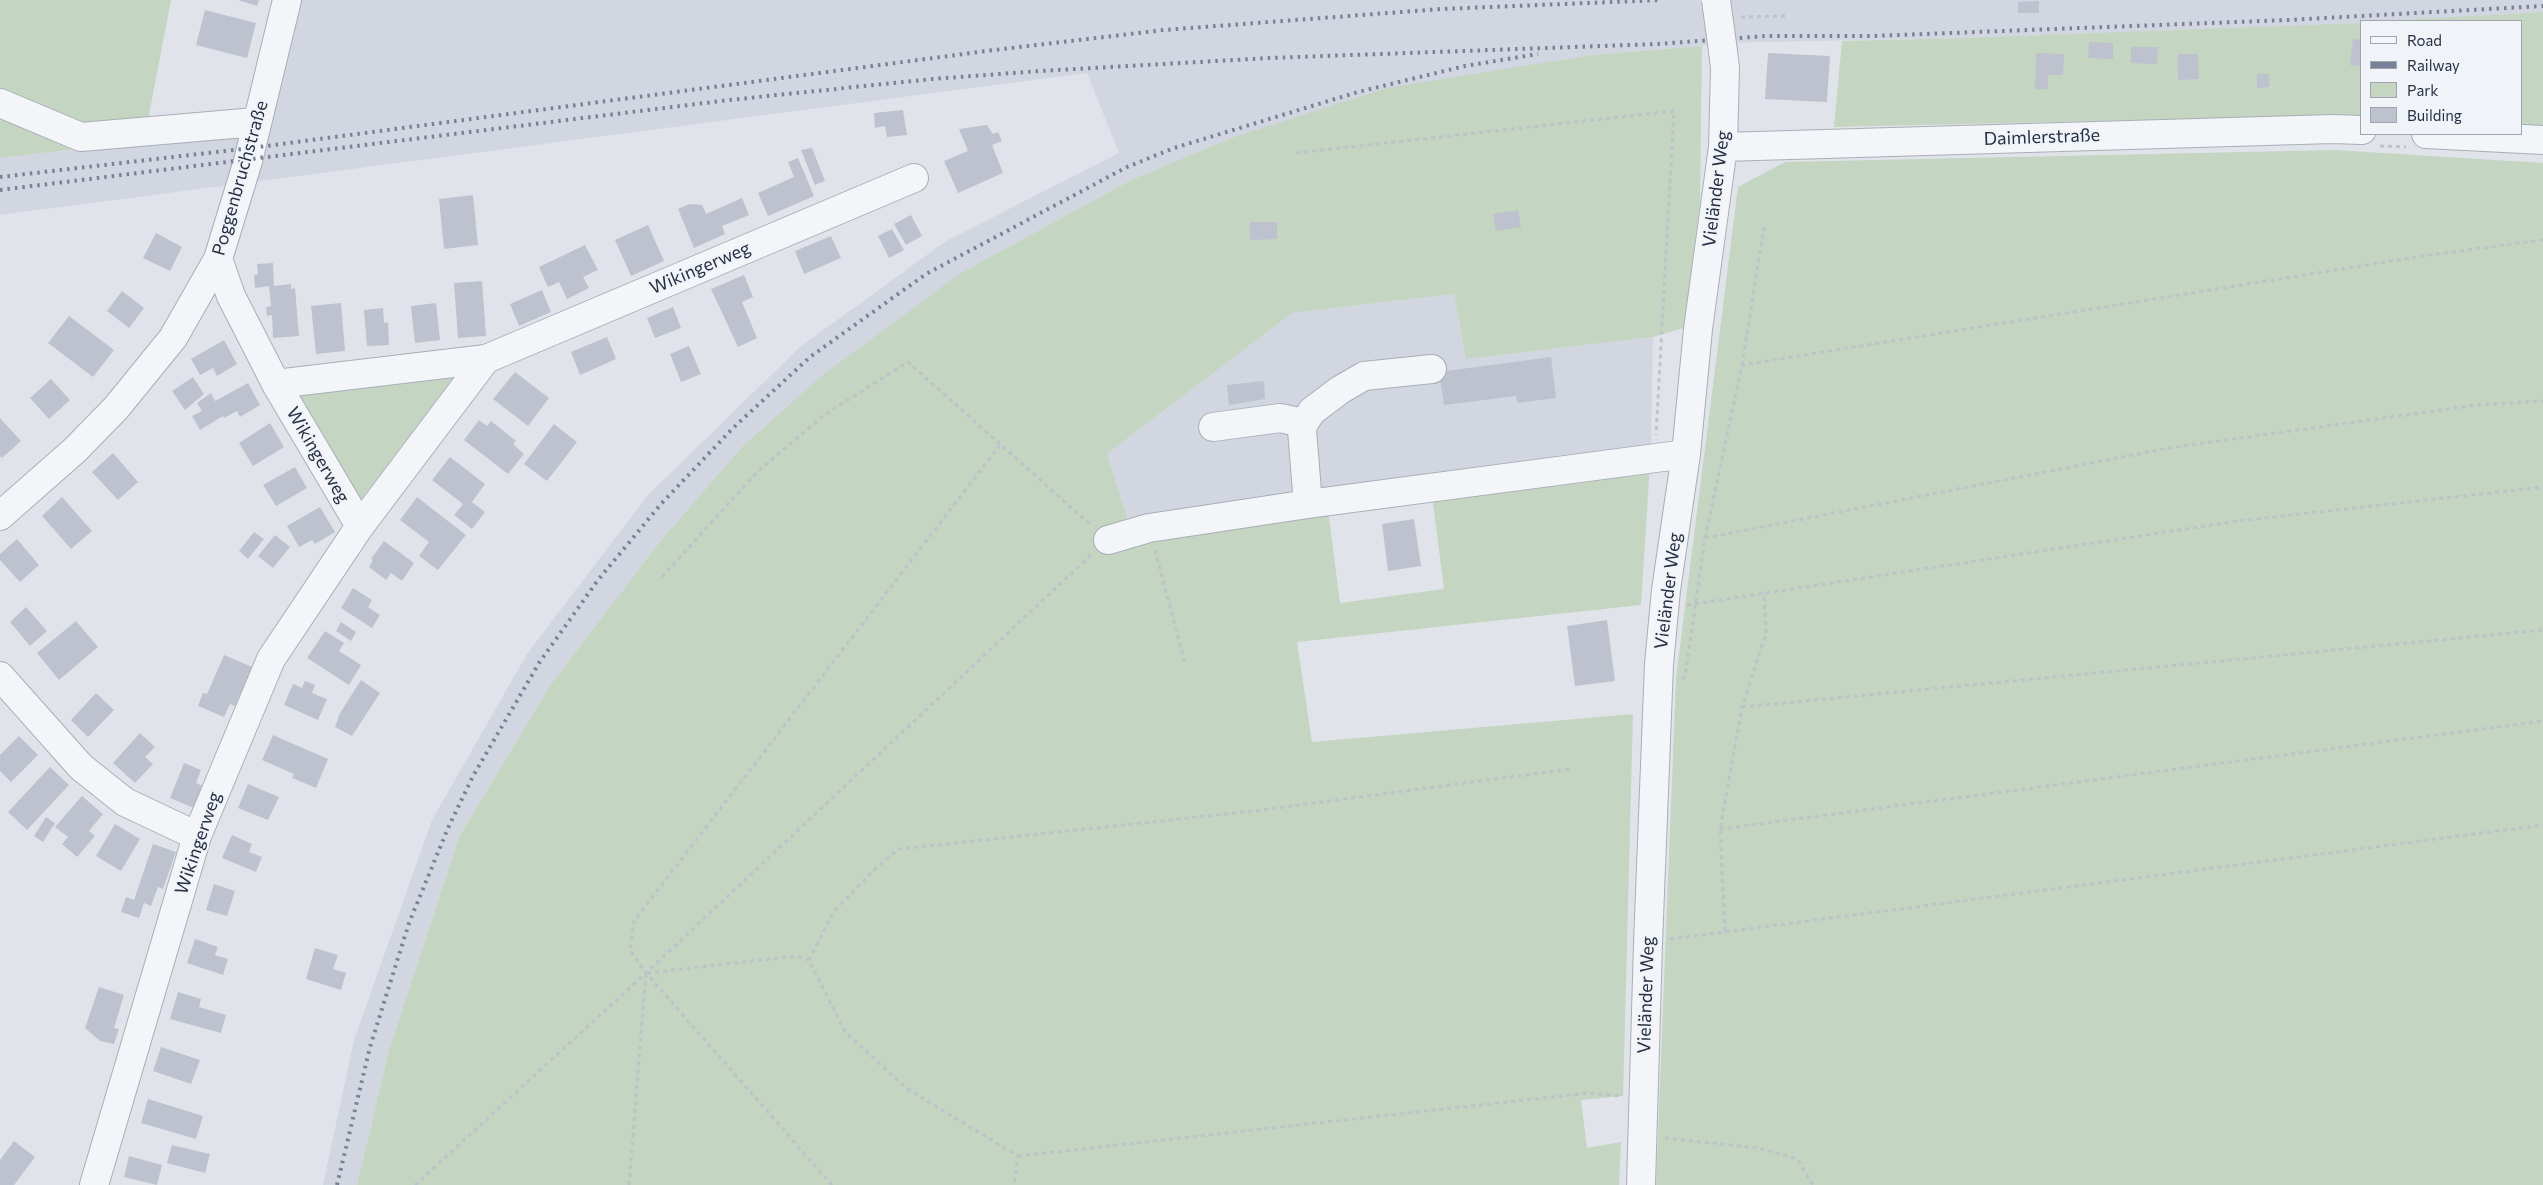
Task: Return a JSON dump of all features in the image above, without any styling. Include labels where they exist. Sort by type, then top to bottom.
[{"type":"street","name":"Poggenbruchstraße","points":[[0,516],[75,450],[116,408],[173,338],[218,260],[248,161],[287,0]]},
{"type":"street","name":"Vieländer Weg","points":[[1641,1185],[1658,690],[1664,609],[1686,454],[1698,329],[1723,147],[1725,78],[1716,0]]},
{"type":"street","points":[[0,103],[81,137],[256,122]]},
{"type":"street","name":"Daimlerstraße","points":[[1723,147],[2333,129],[2360,130]]},
{"type":"street","points":[[2446,135],[2543,140]]},
{"type":"street","name":"Wikingerweg","points":[[276,384],[486,359],[914,178]]},
{"type":"street","name":"Wikingerweg","points":[[218,260],[231,296],[276,384],[360,526]]},
{"type":"street","name":"Wikingerweg","points":[[94,1185],[197,836],[272,659],[360,526],[486,359]]},
{"type":"street","points":[[1308,504],[1302,430],[1312,411],[1340,390],[1364,376],[1432,369]]},
{"type":"street","points":[[1213,427],[1280,418],[1304,423]]},
{"type":"street","points":[[1108,540],[1149,528],[1308,504],[1686,454]]},
{"type":"street","points":[[0,676],[81,767],[125,802],[197,836]]},
{"type":"path","points":[[1745,17],[1786,16]]},
{"type":"path","points":[[1296,153],[1674,111],[1655,458]]},
{"type":"path","points":[[1658,690],[1669,689],[1685,677],[1705,538],[1742,365],[1764,227]]},
{"type":"path","points":[[1742,365],[2419,257],[2543,240]]},
{"type":"path","points":[[415,1185],[646,973],[1108,540],[1000,446],[908,362],[824,415],[757,472],[662,577]]},
{"type":"path","points":[[1705,538],[2169,448],[2476,405],[2543,401]]},
{"type":"path","points":[[832,1185],[646,973],[630,950],[634,921],[1000,446]]},
{"type":"path","points":[[1664,609],[1764,592],[2238,521],[2543,487]]},
{"type":"path","points":[[1149,528],[1185,663]]},
{"type":"path","points":[[1725,932],[1720,829],[1742,707],[1766,634],[1764,592]]},
{"type":"path","points":[[1742,707],[2543,630]]},
{"type":"path","points":[[1720,829],[2543,721]]},
{"type":"path","points":[[809,960],[834,911],[877,867],[900,849],[1254,811],[1570,769]]},
{"type":"path","points":[[1648,943],[2543,825]]},
{"type":"path","points":[[646,973],[796,956],[809,960],[845,1032],[906,1088],[1018,1156],[1589,1093],[1644,1098]]},
{"type":"path","points":[[629,1185],[646,973]]},
{"type":"path","points":[[1643,1136],[1759,1148],[1797,1159],[1813,1185]]},
{"type":"path","points":[[1014,1185],[1018,1156]]},
{"type":"shaded area","points":[[296,0],[2543,0],[2543,12],[2408,20],[2360,20],[2360,23],[2307,26],[1964,38],[1716,43],[1702,46],[1592,55],[1231,138],[1131,180],[961,273],[741,448],[662,539],[551,684],[460,835],[389,1050],[357,1185],[323,1185],[354,1040],[432,820],[527,654],[647,496],[800,347],[946,241],[1119,153],[1087,73],[0,215],[0,158],[144,141],[242,132]]},
{"type":"shaded area","points":[[1454,294],[1466,359],[1653,337],[1651,448],[1129,524],[1107,454],[1292,313]]},
{"type":"green space","points":[[0,0],[171,0],[144,141],[0,158]]},
{"type":"green space","points":[[2543,12],[2543,130],[2523,128],[2523,20],[2401,20]]},
{"type":"green space","points":[[2360,23],[2360,118],[2315,116],[1834,127],[1842,41]]},
{"type":"green space","points":[[1702,46],[1700,202],[1684,328],[1653,337],[1466,359],[1454,294],[1292,313],[1107,454],[1129,524],[1326,494],[1340,603],[1444,589],[1430,480],[1651,448],[1641,605],[1297,642],[1312,742],[1633,714],[1623,1096],[1581,1100],[1587,1148],[1621,1142],[1619,1185],[357,1185],[389,1050],[460,835],[551,684],[662,539],[741,448],[824,374],[961,273],[1131,180],[1231,138],[1387,88],[1592,55]]},
{"type":"green space","points":[[2335,150],[2543,163],[2543,1185],[1656,1185],[1676,678],[1738,187],[1785,162]]},
{"type":"green space","points":[[456,374],[360,501],[299,396]]},
{"type":"building","points":[[238,0],[259,0],[257,6]]},
{"type":"building","points":[[2039,1],[2039,13],[2018,13],[2018,2]]},
{"type":"building","points":[[205,10],[256,23],[247,58],[196,45]]},
{"type":"building","points":[[2353,39],[2360,40],[2360,66],[2350,65]]},
{"type":"building","points":[[2089,42],[2113,43],[2113,59],[2088,58]]},
{"type":"building","points":[[2131,47],[2158,47],[2157,64],[2131,63]]},
{"type":"building","points":[[1768,53],[1830,56],[1827,102],[1765,99]]},
{"type":"building","points":[[2036,53],[2064,54],[2063,75],[2048,75],[2048,89],[2035,89]]},
{"type":"building","points":[[2178,54],[2198,54],[2199,79],[2178,80]]},
{"type":"building","points":[[2257,74],[2269,74],[2269,87],[2257,88]]},
{"type":"building","points":[[903,110],[907,135],[887,137],[885,126],[875,128],[874,113]]},
{"type":"building","points":[[987,125],[993,134],[998,132],[1002,141],[992,145],[1003,173],[958,193],[944,161],[968,151],[959,129]]},
{"type":"building","points":[[812,148],[825,181],[815,185],[801,150]]},
{"type":"building","points":[[798,158],[814,196],[768,216],[758,193],[794,177],[788,162]]},
{"type":"building","points":[[473,195],[478,245],[444,249],[439,199]]},
{"type":"building","points":[[742,198],[749,215],[722,226],[725,234],[694,248],[678,209],[689,204],[702,205],[706,214]]},
{"type":"building","points":[[1518,210],[1521,227],[1496,231],[1493,214]]},
{"type":"building","points":[[911,215],[922,236],[906,245],[894,224]]},
{"type":"building","points":[[1250,222],[1277,222],[1277,239],[1250,240]]},
{"type":"building","points":[[648,225],[664,261],[631,276],[615,240]]},
{"type":"building","points":[[892,229],[904,250],[889,258],[878,236]]},
{"type":"building","points":[[156,233],[182,247],[170,271],[143,258]]},
{"type":"building","points":[[831,236],[841,258],[804,274],[795,251]]},
{"type":"building","points":[[585,245],[598,270],[583,277],[589,288],[567,299],[559,282],[548,287],[539,267]]},
{"type":"building","points":[[273,263],[274,286],[291,284],[291,289],[295,288],[299,336],[273,338],[272,315],[267,316],[266,307],[271,306],[269,286],[255,288],[254,275],[258,274],[257,264]]},
{"type":"building","points":[[744,275],[753,297],[742,302],[757,338],[738,347],[711,289]]},
{"type":"building","points":[[482,281],[486,336],[458,338],[454,283]]},
{"type":"building","points":[[542,290],[551,312],[519,326],[510,304]]},
{"type":"building","points":[[122,291],[144,308],[129,328],[107,311]]},
{"type":"building","points":[[341,303],[345,351],[316,354],[311,306]]},
{"type":"building","points":[[436,303],[440,340],[415,343],[411,306]]},
{"type":"building","points":[[673,307],[681,328],[655,338],[647,318]]},
{"type":"building","points":[[383,308],[384,323],[388,322],[389,345],[367,346],[364,310]]},
{"type":"building","points":[[69,316],[114,350],[93,377],[48,343]]},
{"type":"building","points":[[607,337],[616,359],[580,375],[571,352]]},
{"type":"building","points":[[224,340],[237,364],[217,376],[213,368],[200,375],[191,359]]},
{"type":"building","points":[[689,346],[701,374],[681,382],[670,354]]},
{"type":"building","points":[[1551,357],[1556,398],[1517,403],[1516,396],[1444,405],[1439,372]]},
{"type":"building","points":[[515,372],[549,398],[528,426],[493,399]]},
{"type":"building","points":[[193,377],[204,394],[185,410],[172,391]]},
{"type":"building","points":[[51,379],[70,400],[49,419],[30,398]]},
{"type":"building","points":[[1264,381],[1265,399],[1229,405],[1227,385]]},
{"type":"building","points":[[248,383],[260,405],[240,417],[237,411],[224,418],[223,416],[200,430],[192,416],[202,411],[197,403],[211,393],[215,401]]},
{"type":"building","points":[[0,418],[21,441],[2,458],[0,456]]},
{"type":"building","points":[[479,420],[487,426],[491,421],[516,441],[513,444],[524,454],[508,474],[464,440]]},
{"type":"building","points":[[270,423],[284,447],[253,466],[239,443]]},
{"type":"building","points":[[554,424],[577,442],[547,481],[524,464]]},
{"type":"building","points":[[113,453],[138,482],[118,500],[92,472]]},
{"type":"building","points":[[450,457],[485,484],[472,502],[485,512],[472,529],[454,515],[463,504],[432,480]]},
{"type":"building","points":[[295,467],[307,488],[276,506],[263,485]]},
{"type":"building","points":[[62,497],[92,531],[71,549],[42,516]]},
{"type":"building","points":[[417,497],[466,535],[438,570],[419,556],[429,542],[400,520]]},
{"type":"building","points":[[320,507],[335,532],[315,544],[312,540],[299,547],[287,526]]},
{"type":"building","points":[[1414,519],[1421,566],[1388,571],[1382,524]]},
{"type":"building","points":[[254,532],[264,539],[248,559],[239,551]]},
{"type":"building","points":[[275,535],[290,547],[273,568],[258,556]]},
{"type":"building","points":[[17,539],[39,565],[20,582],[0,560],[0,554]]},
{"type":"building","points":[[384,541],[414,563],[402,581],[391,573],[386,580],[369,567],[373,560],[371,559]]},
{"type":"building","points":[[353,588],[372,600],[368,607],[380,615],[372,628],[341,608]]},
{"type":"building","points":[[26,607],[47,631],[30,646],[10,622]]},
{"type":"building","points":[[1607,620],[1615,681],[1575,686],[1567,626]]},
{"type":"building","points":[[76,621],[98,647],[59,680],[37,653]]},
{"type":"building","points":[[341,622],[356,632],[351,641],[336,631]]},
{"type":"building","points":[[325,631],[344,643],[339,651],[361,665],[349,685],[307,658]]},
{"type":"building","points":[[224,655],[252,667],[235,706],[230,704],[224,717],[198,706],[203,693],[207,694]]},
{"type":"building","points":[[361,680],[380,693],[352,736],[335,727],[340,713]]},
{"type":"building","points":[[305,681],[315,685],[312,693],[327,699],[318,720],[284,705],[293,684],[302,688]]},
{"type":"building","points":[[96,693],[114,710],[88,737],[71,720]]},
{"type":"building","points":[[140,733],[155,747],[145,757],[153,764],[135,783],[113,763]]},
{"type":"building","points":[[273,735],[328,759],[316,788],[292,778],[294,774],[262,760]]},
{"type":"building","points":[[19,736],[38,755],[11,782],[0,771],[0,755]]},
{"type":"building","points":[[184,763],[201,770],[196,783],[203,786],[194,808],[170,798]]},
{"type":"building","points":[[50,767],[69,785],[27,830],[8,812]]},
{"type":"building","points":[[248,784],[279,797],[268,820],[238,808]]},
{"type":"building","points":[[82,796],[103,814],[89,831],[95,836],[77,857],[62,844],[68,837],[55,827]]},
{"type":"building","points":[[46,817],[55,823],[43,842],[34,836]]},
{"type":"building","points":[[115,824],[140,839],[121,871],[96,856]]},
{"type":"building","points":[[232,835],[252,844],[249,852],[262,857],[256,872],[222,858]]},
{"type":"building","points":[[153,844],[176,852],[163,889],[158,887],[151,906],[144,903],[139,918],[121,912],[126,897],[134,900]]},
{"type":"building","points":[[214,884],[235,891],[227,916],[206,910]]},
{"type":"building","points":[[195,939],[218,947],[215,955],[228,959],[223,975],[187,963]]},
{"type":"building","points":[[315,948],[338,955],[333,969],[346,973],[341,990],[306,979]]},
{"type":"building","points":[[99,987],[124,995],[114,1028],[119,1029],[114,1044],[100,1041],[85,1028]]},
{"type":"building","points":[[178,992],[201,999],[199,1007],[226,1015],[221,1033],[170,1019]]},
{"type":"building","points":[[161,1047],[200,1060],[191,1084],[153,1071]]},
{"type":"building","points":[[148,1099],[203,1116],[196,1139],[141,1123]]},
{"type":"building","points":[[14,1141],[35,1157],[14,1185],[0,1185],[0,1160]]},
{"type":"building","points":[[172,1145],[210,1154],[205,1173],[167,1163]]},
{"type":"building","points":[[129,1156],[162,1165],[157,1185],[124,1177]]},
{"type":"railway","points":[[0,177],[251,148],[994,50],[1164,30],[1441,9],[1662,0]]},
{"type":"railway","points":[[0,190],[729,100],[932,79],[1040,71],[1269,58],[1657,44],[1766,36],[1872,36],[2288,20],[2543,6]]},
{"type":"railway","points":[[337,1185],[370,1047],[409,923],[448,828],[473,776],[539,663],[598,580],[661,504],[733,428],[810,357],[926,274],[1127,167],[1174,148],[1358,92],[1465,66],[1538,54]]}]
